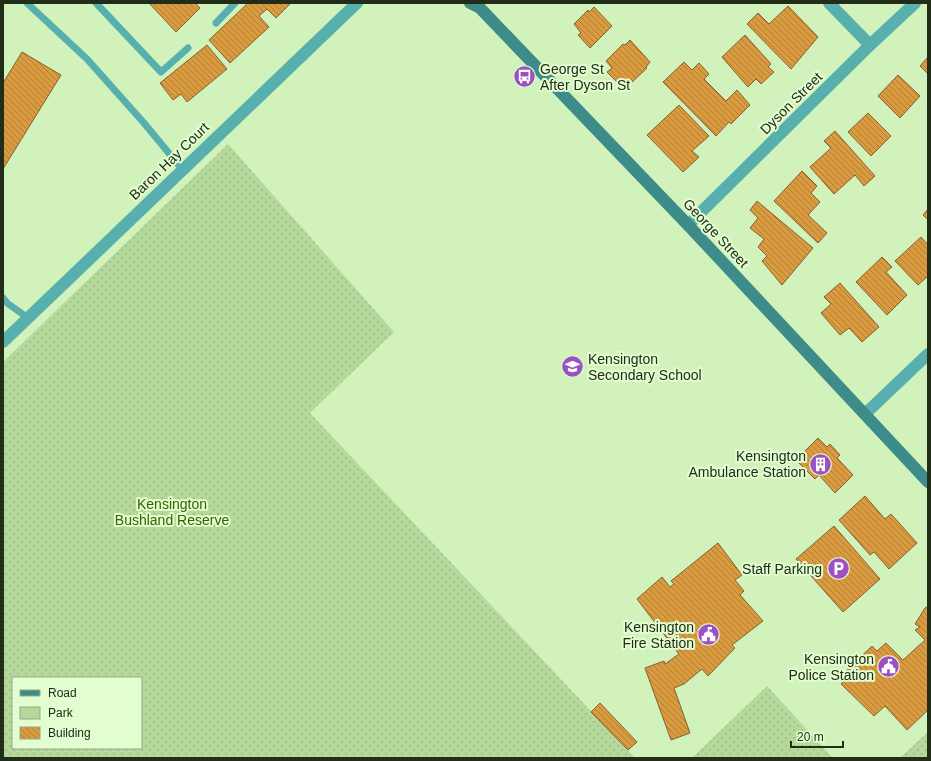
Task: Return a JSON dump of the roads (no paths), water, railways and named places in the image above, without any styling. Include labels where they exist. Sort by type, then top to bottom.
[{"type":"main road","name":"George Street","points":[[476,5],[688,225],[928,482]]},
{"type":"street","name":"Baron Hay Court","points":[[3,342],[357,3]]},
{"type":"street","points":[[829,3],[870,46]]},
{"type":"street","name":"Dyson Street","points":[[688,225],[915,3]]},
{"type":"street","points":[[865,414],[928,354]]},
{"type":"lane","points":[[27,3],[87,59],[144,123],[182,169]]},
{"type":"lane","points":[[96,3],[161,72],[188,48]]},
{"type":"lane","points":[[216,23],[235,3]]},
{"type":"lane","points":[[3,298],[7,303],[28,318]]},
{"type":"place","name":"George St After Dyson St","points":[[524,77]]},
{"type":"place","name":"Kensington Secondary School","points":[[573,367]]},
{"type":"place","name":"Kensington Ambulance Station","points":[[821,464]]},
{"type":"place","name":"Staff Parking","points":[[838,569]]},
{"type":"place","name":"Kensington Fire Station","points":[[709,635]]},
{"type":"place","name":"Kensington Police Station","points":[[889,667]]},
{"type":"park label","name":"Kensington Bushland Reserve","points":[[172,512]]}]
